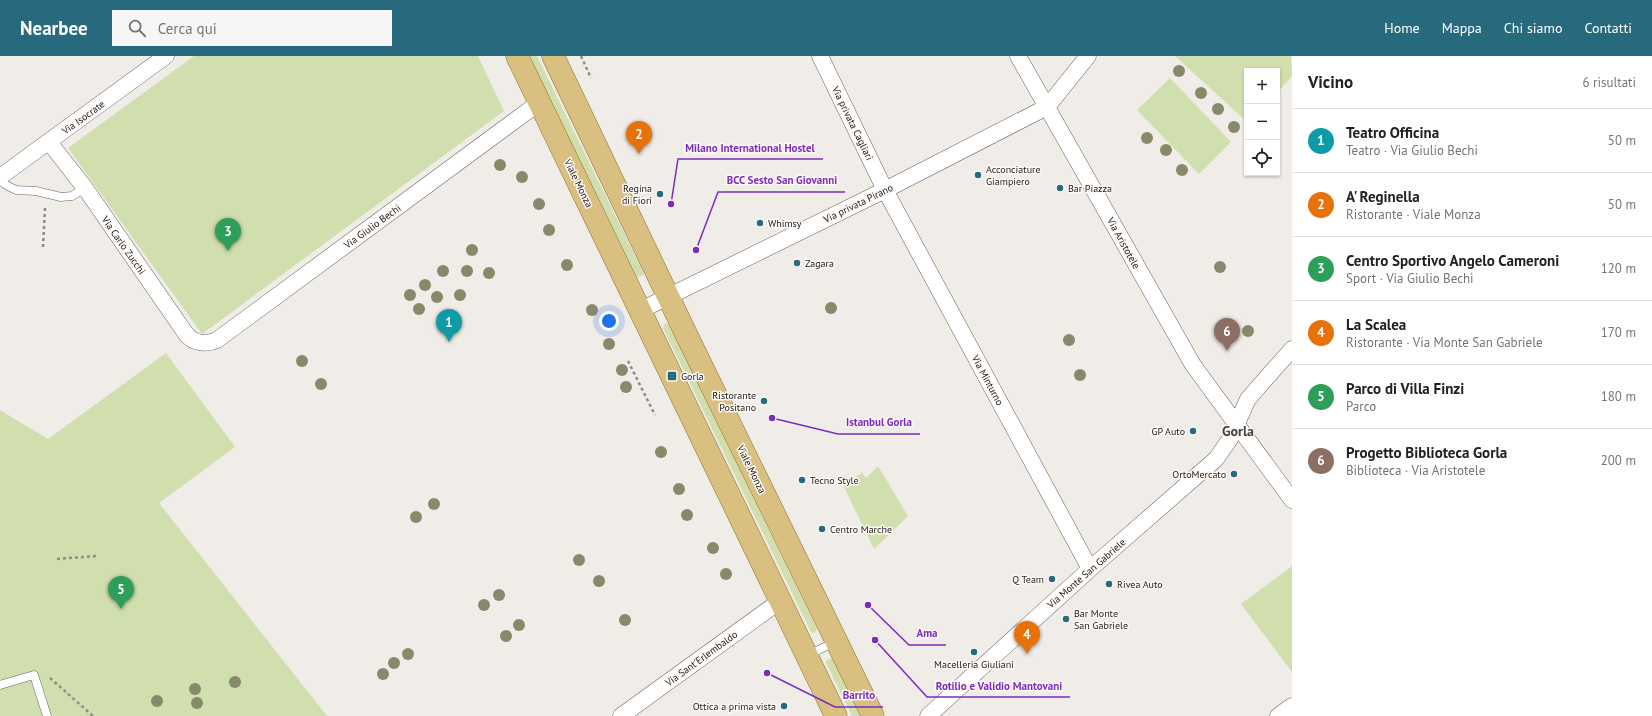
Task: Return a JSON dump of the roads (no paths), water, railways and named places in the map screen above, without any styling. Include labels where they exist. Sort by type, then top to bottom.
[{"type":"main road","name":"Viale Monza","points":[[517,56],[836,716]]},
{"type":"main road","name":"Viale Monza","points":[[553,56],[668,296],[873,716]]},
{"type":"street","name":"Via Isocrate","points":[[0,178],[166,56]]},
{"type":"street","name":"Via privata Cagliari","points":[[820,56],[885,190]]},
{"type":"street","name":"Via Aristotele","points":[[1018,56],[1193,365],[1292,500]]},
{"type":"street","points":[[1047,107],[1088,56]]},
{"type":"street","name":"Via Giulio Bechi","points":[[201,343],[217,340],[540,102]]},
{"type":"street","name":"Via privata Pirano","points":[[668,296],[885,190],[1047,107]]},
{"type":"street","name":"Via Carlo Zucchi","points":[[49,142],[85,188],[189,338],[201,343]]},
{"type":"street","name":"Via Minturno","points":[[885,190],[1090,570]]},
{"type":"street","points":[[641,310],[668,296]]},
{"type":"street","name":"Via Monte San Gabriele","points":[[928,716],[1090,570],[1210,465],[1230,440],[1236,425],[1254,391],[1292,349]]},
{"type":"street","name":"Via Sant'Erlembaldo","points":[[621,716],[780,601]]},
{"type":"street","points":[[1278,716],[1292,706]]},
{"type":"lane","points":[[0,178],[6,185],[16,190],[36,191],[61,197],[72,196],[85,188]]},
{"type":"lane","points":[[807,656],[836,641]]},
{"type":"lane","points":[[0,685],[34,675],[47,716]]},
{"type":"place","name":"A' Reginella","points":[[639,154]]},
{"type":"place","name":"Acconciature Giampiero","points":[[978,175]]},
{"type":"place","name":"Bar Piazza","points":[[1060,188]]},
{"type":"place","name":"Regina di Fiori","points":[[660,194]]},
{"type":"place","name":"Milano International Hostel","points":[[671,204]]},
{"type":"place","name":"Whimsy","points":[[760,223]]},
{"type":"place","name":"BCC Sesto San Giovanni","points":[[696,250]]},
{"type":"place","name":"Centro Sportivo Angelo Cameroni","points":[[228,251]]},
{"type":"place","name":"Zagara","points":[[797,263]]},
{"type":"place","name":"Teatro Officina","points":[[449,342]]},
{"type":"place","name":"Progetto Biblioteca Gorla","points":[[1227,351]]},
{"type":"place","name":"Gorla","points":[[672,376]]},
{"type":"place","name":"Ristorante Positano","points":[[764,401]]},
{"type":"place","name":"Istanbul Gorla","points":[[772,418]]},
{"type":"place","name":"GP Auto","points":[[1193,431]]},
{"type":"place","name":"OrtoMercato","points":[[1234,474]]},
{"type":"place","name":"Tecno Style","points":[[802,480]]},
{"type":"place","name":"Centro Marche","points":[[822,529]]},
{"type":"place","name":"Q Team","points":[[1052,579]]},
{"type":"place","name":"Rivea Auto","points":[[1109,584]]},
{"type":"place","name":"Ama","points":[[868,605]]},
{"type":"place","name":"Parco di Villa Finzi","points":[[121,609]]},
{"type":"place","name":"Bar Monte San Gabriele","points":[[1066,619]]},
{"type":"place","name":"Rotilio e Validio Mantovani","points":[[875,640]]},
{"type":"place","name":"Macelleria Giuliani","points":[[974,652]]},
{"type":"place","name":"La Scalea","points":[[1027,654]]},
{"type":"place","name":"Barrito","points":[[767,673]]},
{"type":"place","name":"Ottica a prima vista","points":[[784,706]]},
{"type":"district","name":"Gorla","points":[[1238,431]]}]
